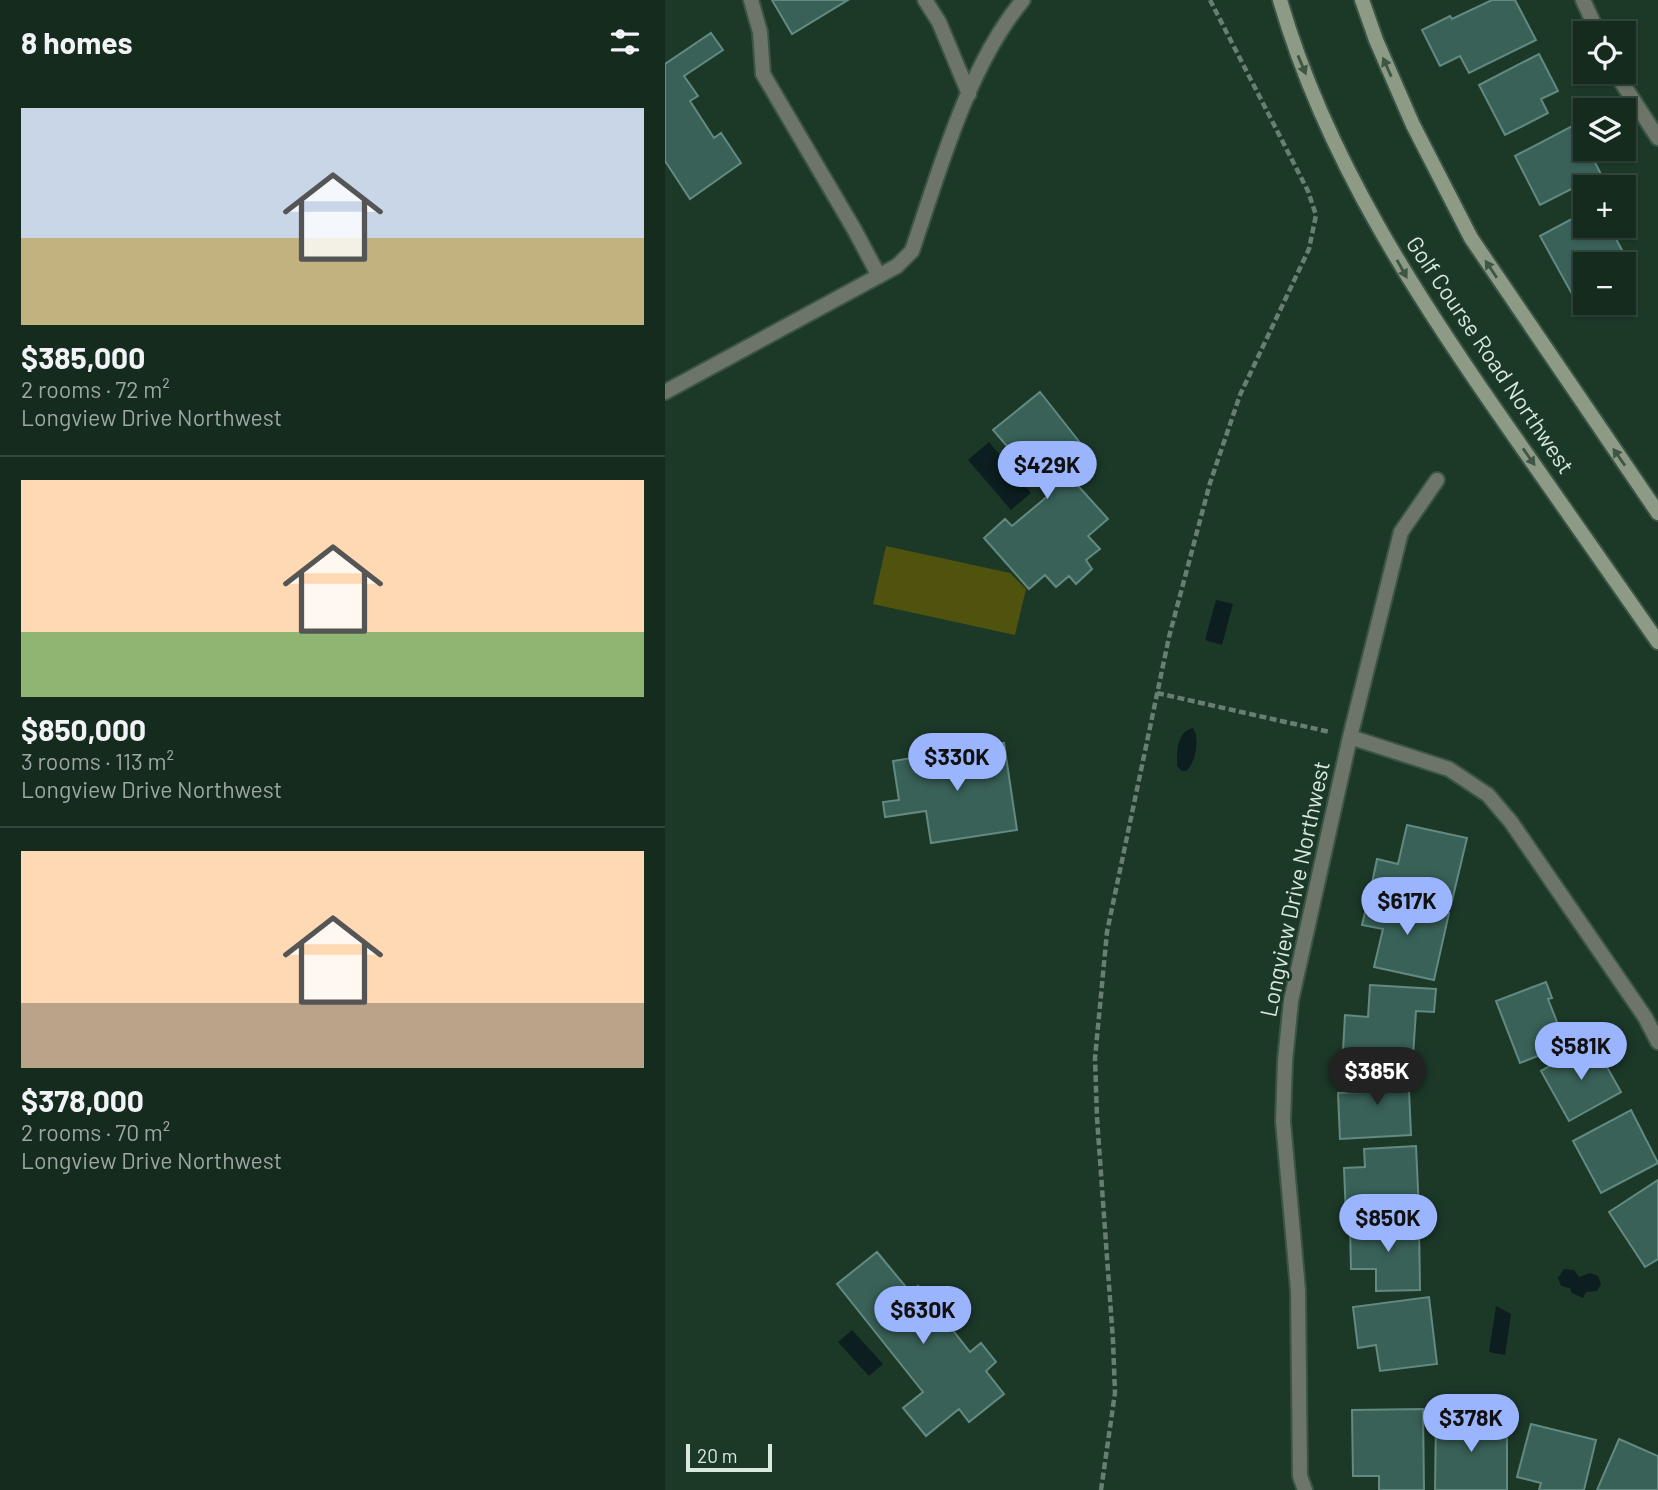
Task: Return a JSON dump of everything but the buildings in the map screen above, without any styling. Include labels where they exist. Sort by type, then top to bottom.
[{"type":"main road","name":"Golf Course Road Northwest","points":[[1280,0],[1293,44],[1341,156],[1407,278],[1658,642]]},
{"type":"main road","points":[[1362,0],[1376,40],[1413,125],[1471,238],[1658,513]]},
{"type":"main road","points":[[1644,623],[1658,613]]},
{"type":"street","points":[[751,0],[760,32],[763,74],[879,276]]},
{"type":"street","points":[[925,0],[939,22],[969,94]]},
{"type":"street","points":[[665,392],[897,266],[912,251],[958,117],[1004,23],[1023,0]]},
{"type":"street","points":[[1583,0],[1593,21]]},
{"type":"street","points":[[1623,84],[1658,138]]},
{"type":"street","name":"Longview Drive Northwest","points":[[1305,1490],[1300,1476],[1298,1290],[1283,1121],[1291,1001],[1350,737],[1401,532],[1437,480]]},
{"type":"street","points":[[1350,737],[1449,769],[1488,795],[1511,822],[1631,996],[1658,1042]]},
{"type":"path","points":[[1101,1490],[1115,1393],[1095,1058],[1107,932],[1172,624],[1219,458],[1240,395],[1309,249],[1316,215],[1308,191],[1210,0]]},
{"type":"path","points":[[1157,693],[1350,737]]},
{"type":"shaded area","points":[[989,442],[1031,493],[1011,510],[968,460]]},
{"type":"shaded area","points":[[886,546],[1010,573],[1026,589],[1015,635],[873,604]]},
{"type":"shaded area","points":[[1216,600],[1233,604],[1222,645],[1205,640]]},
{"type":"shaded area","points":[[1193,728],[1196,738],[1194,757],[1186,771],[1182,771],[1177,766],[1180,738]]},
{"type":"shaded area","points":[[1564,1269],[1574,1270],[1579,1277],[1590,1273],[1598,1276],[1601,1284],[1597,1291],[1586,1292],[1583,1298],[1572,1293],[1570,1288],[1561,1286],[1558,1278]]},
{"type":"shaded area","points":[[1496,1306],[1511,1314],[1505,1355],[1489,1352]]},
{"type":"shaded area","points":[[852,1330],[883,1364],[869,1376],[838,1342]]}]
